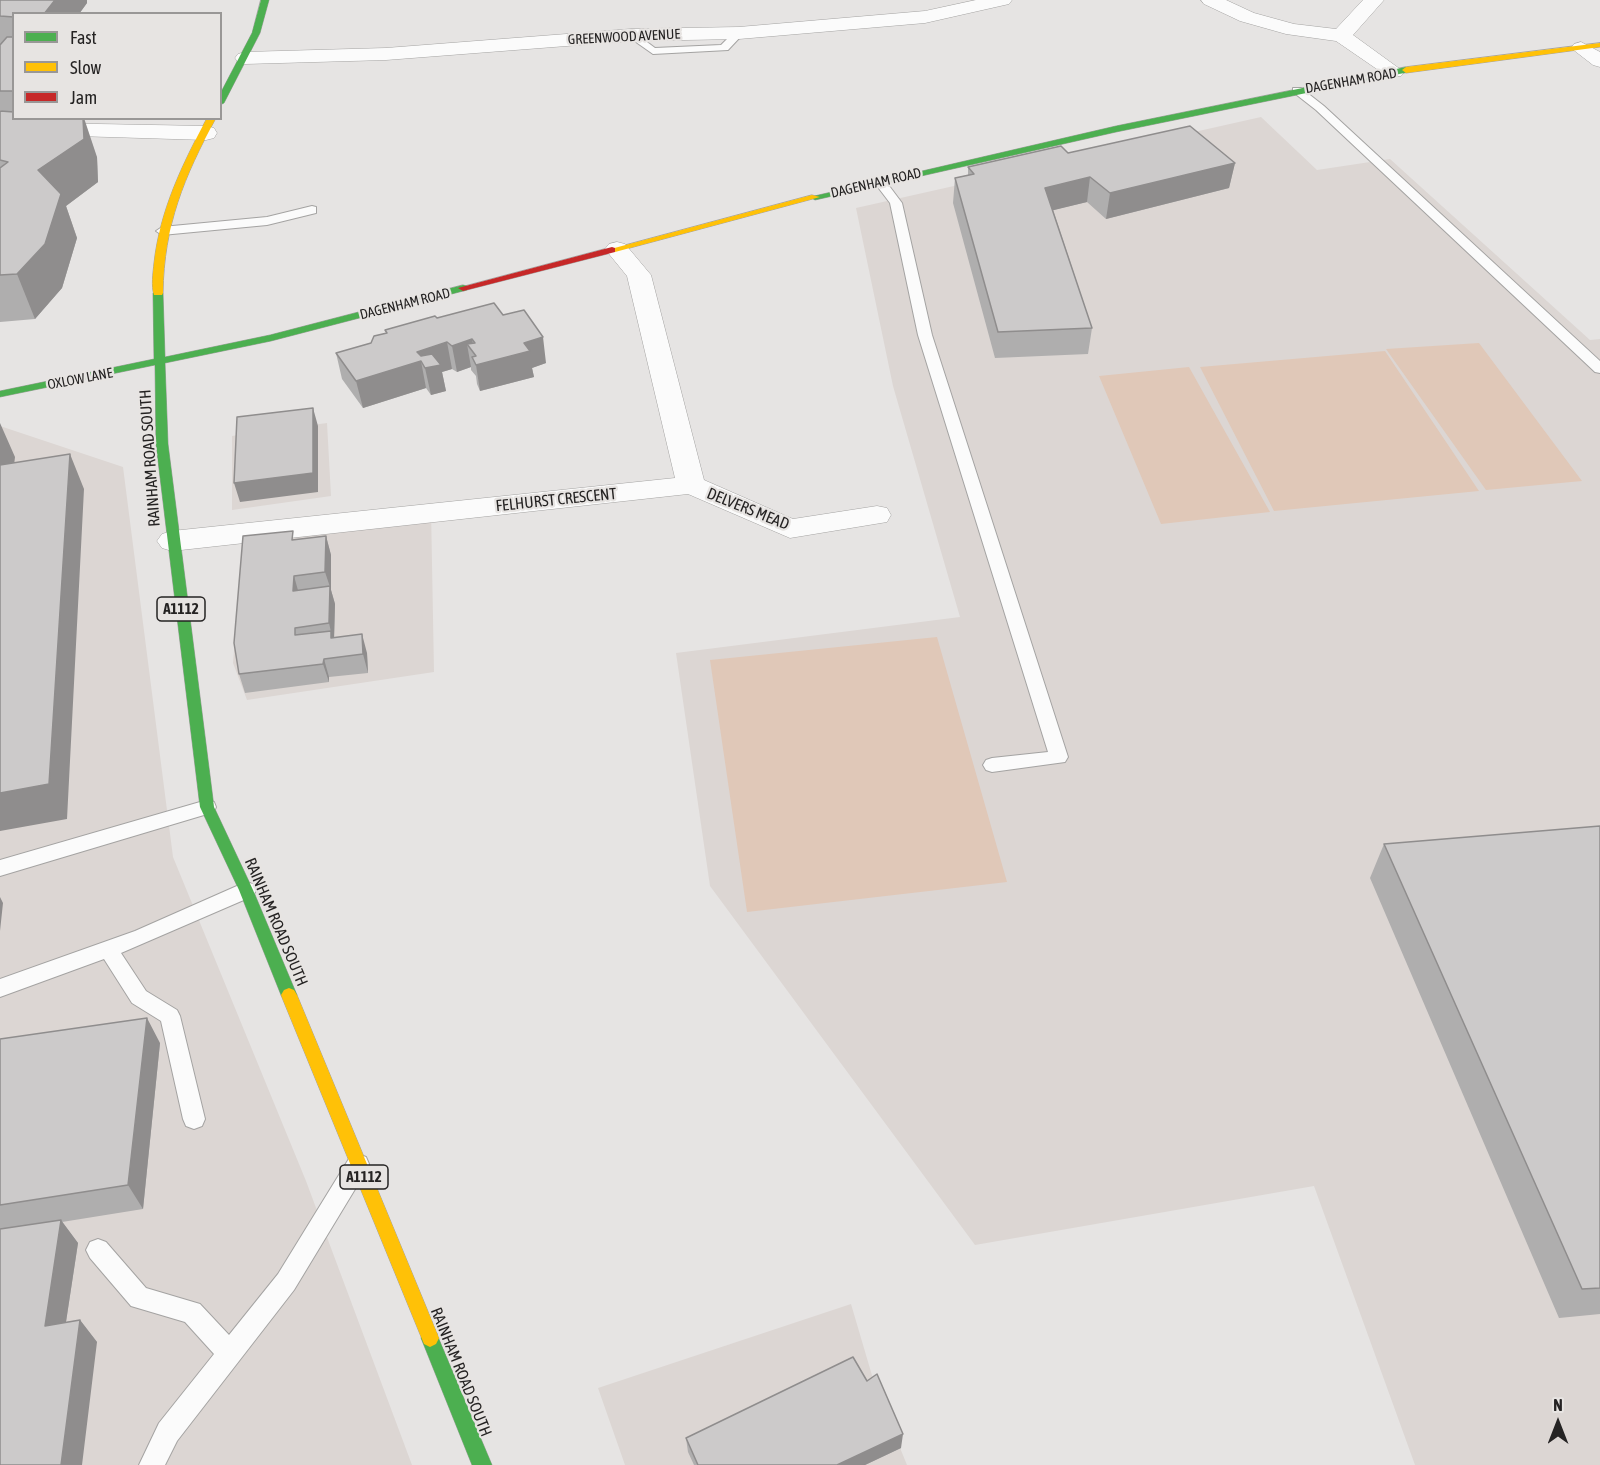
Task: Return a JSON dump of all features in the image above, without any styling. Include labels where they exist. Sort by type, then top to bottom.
[{"type":"main road","points":[[222,99],[256,33],[265,0]]},
{"type":"main road","name":"DAGENHAM ROAD","points":[[160,363],[271,338],[880,182],[1298,90],[1394,72],[1590,46]]},
{"type":"main road","name":"A1112","points":[[160,363],[158,276],[162,231],[182,171],[209,126]]},
{"type":"main road","name":"OXLOW LANE","points":[[0,394],[160,363]]},
{"type":"main road","name":"RAINHAM ROAD SOUTH","points":[[160,363],[162,444],[172,541],[207,807],[246,890],[482,1465]]},
{"type":"street","name":"GREENWOOD AVENUE","points":[[245,58],[386,54],[631,34],[739,33],[926,17],[1002,0]]},
{"type":"street","points":[[1211,0],[1246,17],[1275,25],[1341,36],[1394,72]]},
{"type":"street","points":[[1341,36],[1374,0]]},
{"type":"street","points":[[1590,46],[1600,61]]},
{"type":"street","points":[[0,131],[209,126]]},
{"type":"street","points":[[617,249],[639,275],[691,485]]},
{"type":"street","name":"DELVERS MEAD","points":[[691,485],[790,529],[877,515]]},
{"type":"street","name":"FELHURST CRESCENT","points":[[172,541],[691,485]]},
{"type":"lane","points":[[1298,90],[1600,369]]},
{"type":"lane","points":[[880,182],[896,203],[925,335],[1059,757],[992,765]]},
{"type":"lane","points":[[162,231],[267,221],[312,210]]},
{"type":"lane","points":[[0,868],[207,807]]},
{"type":"lane","points":[[0,988],[142,937],[246,890]]},
{"type":"lane","points":[[108,950],[139,997],[170,1016],[194,1119]]},
{"type":"lane","points":[[152,1465],[168,1432],[286,1282],[358,1164]]},
{"type":"lane","points":[[98,1250],[139,1298],[192,1312],[230,1353]]},
{"type":"shaded area","points":[[1261,117],[1317,170],[1390,159],[1590,340],[1600,339],[1600,1465],[1415,1465],[1314,1186],[975,1245],[710,886],[676,653],[960,617],[893,386],[856,208]]},
{"type":"shaded area","points":[[1479,343],[1582,481],[1486,490],[1386,349]]},
{"type":"shaded area","points":[[1385,351],[1479,491],[1274,511],[1200,367]]},
{"type":"shaded area","points":[[1189,367],[1270,512],[1161,524],[1099,376]]},
{"type":"shaded area","points":[[327,423],[331,496],[232,510],[232,436]]},
{"type":"shaded area","points":[[0,426],[123,467],[173,857],[306,1181],[412,1465],[0,1465]]},
{"type":"shaded area","points":[[431,509],[434,672],[247,700],[233,663],[244,528]]},
{"type":"shaded area","points":[[937,637],[1007,882],[747,912],[710,660]]},
{"type":"shaded area","points":[[851,1304],[876,1389],[907,1465],[625,1465],[598,1388]]},
{"type":"building","points":[[0,0],[55,0],[46,12],[12,12],[12,17],[0,16]]},
{"type":"building","points":[[7,37],[12,37],[12,91],[0,91],[0,45]]},
{"type":"building","points":[[0,111],[12,112],[12,120],[83,120],[84,139],[38,170],[61,194],[45,244],[17,274],[0,275],[0,168],[8,162],[0,160]]},
{"type":"building","points":[[1190,126],[1235,163],[1110,193],[1090,177],[1045,188],[1092,328],[998,332],[955,178],[974,174],[968,167],[1061,146],[1068,153]]},
{"type":"building","points":[[494,303],[503,315],[524,310],[543,337],[524,343],[530,351],[476,365],[472,357],[476,356],[467,344],[475,343],[472,339],[452,346],[447,342],[417,352],[421,356],[432,354],[441,365],[425,368],[421,361],[356,381],[336,353],[371,343],[374,336],[387,333],[385,330]]},
{"type":"building","points":[[313,408],[313,473],[234,483],[237,417]]},
{"type":"building","points":[[70,454],[49,784],[0,793],[0,465]]},
{"type":"building","points":[[293,531],[292,540],[326,536],[325,572],[294,576],[293,591],[330,586],[329,623],[295,628],[295,635],[331,631],[331,638],[362,634],[363,654],[324,659],[323,664],[239,674],[234,643],[243,536]]},
{"type":"building","points":[[1600,826],[1600,1288],[1582,1289],[1384,844]]},
{"type":"building","points":[[147,1018],[128,1185],[0,1205],[0,1039]]},
{"type":"building","points":[[61,1220],[45,1326],[80,1320],[61,1465],[0,1465],[0,1229]]},
{"type":"building","points":[[853,1357],[867,1381],[877,1374],[903,1434],[837,1465],[698,1465],[686,1438]]},
{"type":"traffic: fast","points":[[222,99],[256,33],[265,0]]},
{"type":"traffic: fast","points":[[815,197],[1116,129],[1406,70]]},
{"type":"traffic: fast","points":[[0,394],[271,338],[463,288]]},
{"type":"traffic: fast","points":[[158,293],[162,444],[207,807],[246,890],[289,995]]},
{"type":"traffic: fast","points":[[430,1338],[482,1465]]},
{"type":"traffic: slow","points":[[1406,70],[1600,45]]},
{"type":"traffic: slow","points":[[158,293],[161,245],[172,202],[189,161],[211,120]]},
{"type":"traffic: slow","points":[[612,250],[815,197]]},
{"type":"traffic: slow","points":[[289,995],[430,1338]]},
{"type":"traffic: jam","points":[[463,288],[612,250]]}]
